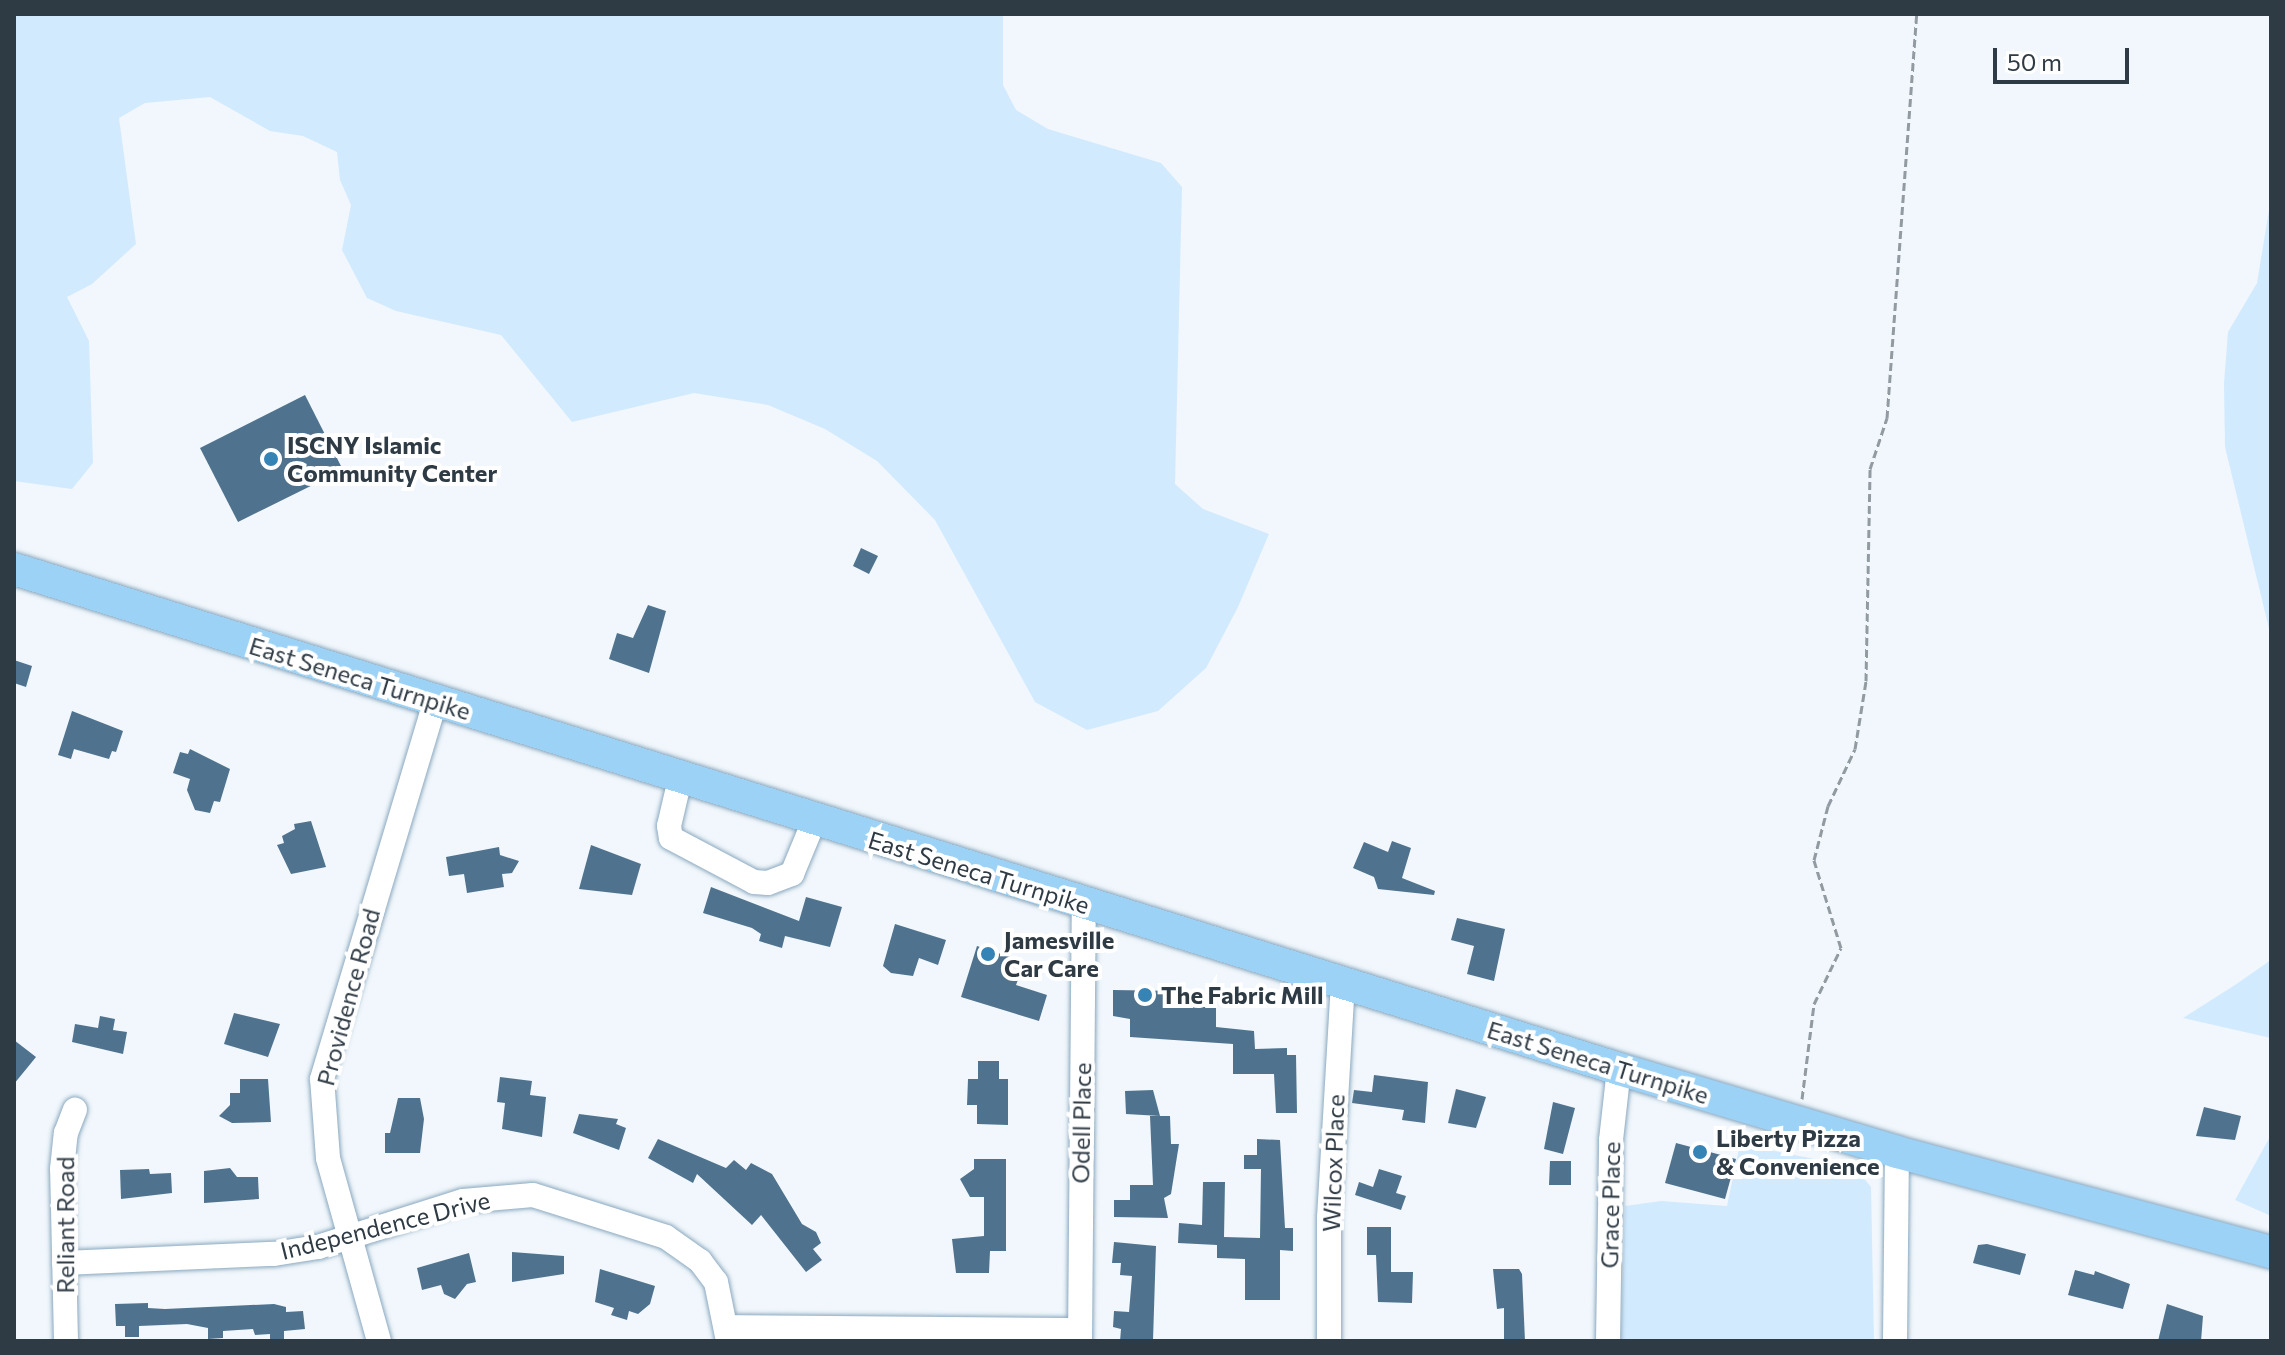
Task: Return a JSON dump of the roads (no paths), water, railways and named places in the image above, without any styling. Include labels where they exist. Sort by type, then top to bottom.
[{"type":"main road","name":"East Seneca Turnpike","points":[[14,569],[814,821],[1619,1069],[1897,1152],[2271,1252]]},
{"type":"street","name":"Providence Road","points":[[379,1341],[328,1158],[322,1079],[435,702]]},
{"type":"street","points":[[680,779],[669,826],[671,838],[677,846],[754,882],[768,883],[792,874],[814,821]]},
{"type":"street","name":"Odell Place","points":[[1080,1336],[1084,904]]},
{"type":"street","name":"Wilcox Place","points":[[1329,1341],[1329,1218],[1343,985]]},
{"type":"street","name":"Grace Place","points":[[1608,1341],[1611,1140],[1619,1069]]},
{"type":"street","name":"Reliant Road","points":[[66,1341],[62,1169],[66,1133],[75,1110]]},
{"type":"street","points":[[1895,1341],[1897,1152]]},
{"type":"street","name":"Independence Drive","points":[[64,1263],[274,1254],[350,1237],[463,1201],[533,1195],[576,1205],[666,1237],[700,1261],[716,1282],[728,1334]]},
{"type":"street","points":[[728,1334],[1080,1336]]},
{"type":"place","name":"ISCNY Islamic Community Center","points":[[271,459]]},
{"type":"place","name":"Jamesville Car Care","points":[[988,954]]},
{"type":"place","name":"The Fabric Mill","points":[[1145,995]]},
{"type":"place","name":"Liberty Pizza & Convenience","points":[[1700,1152]]}]
